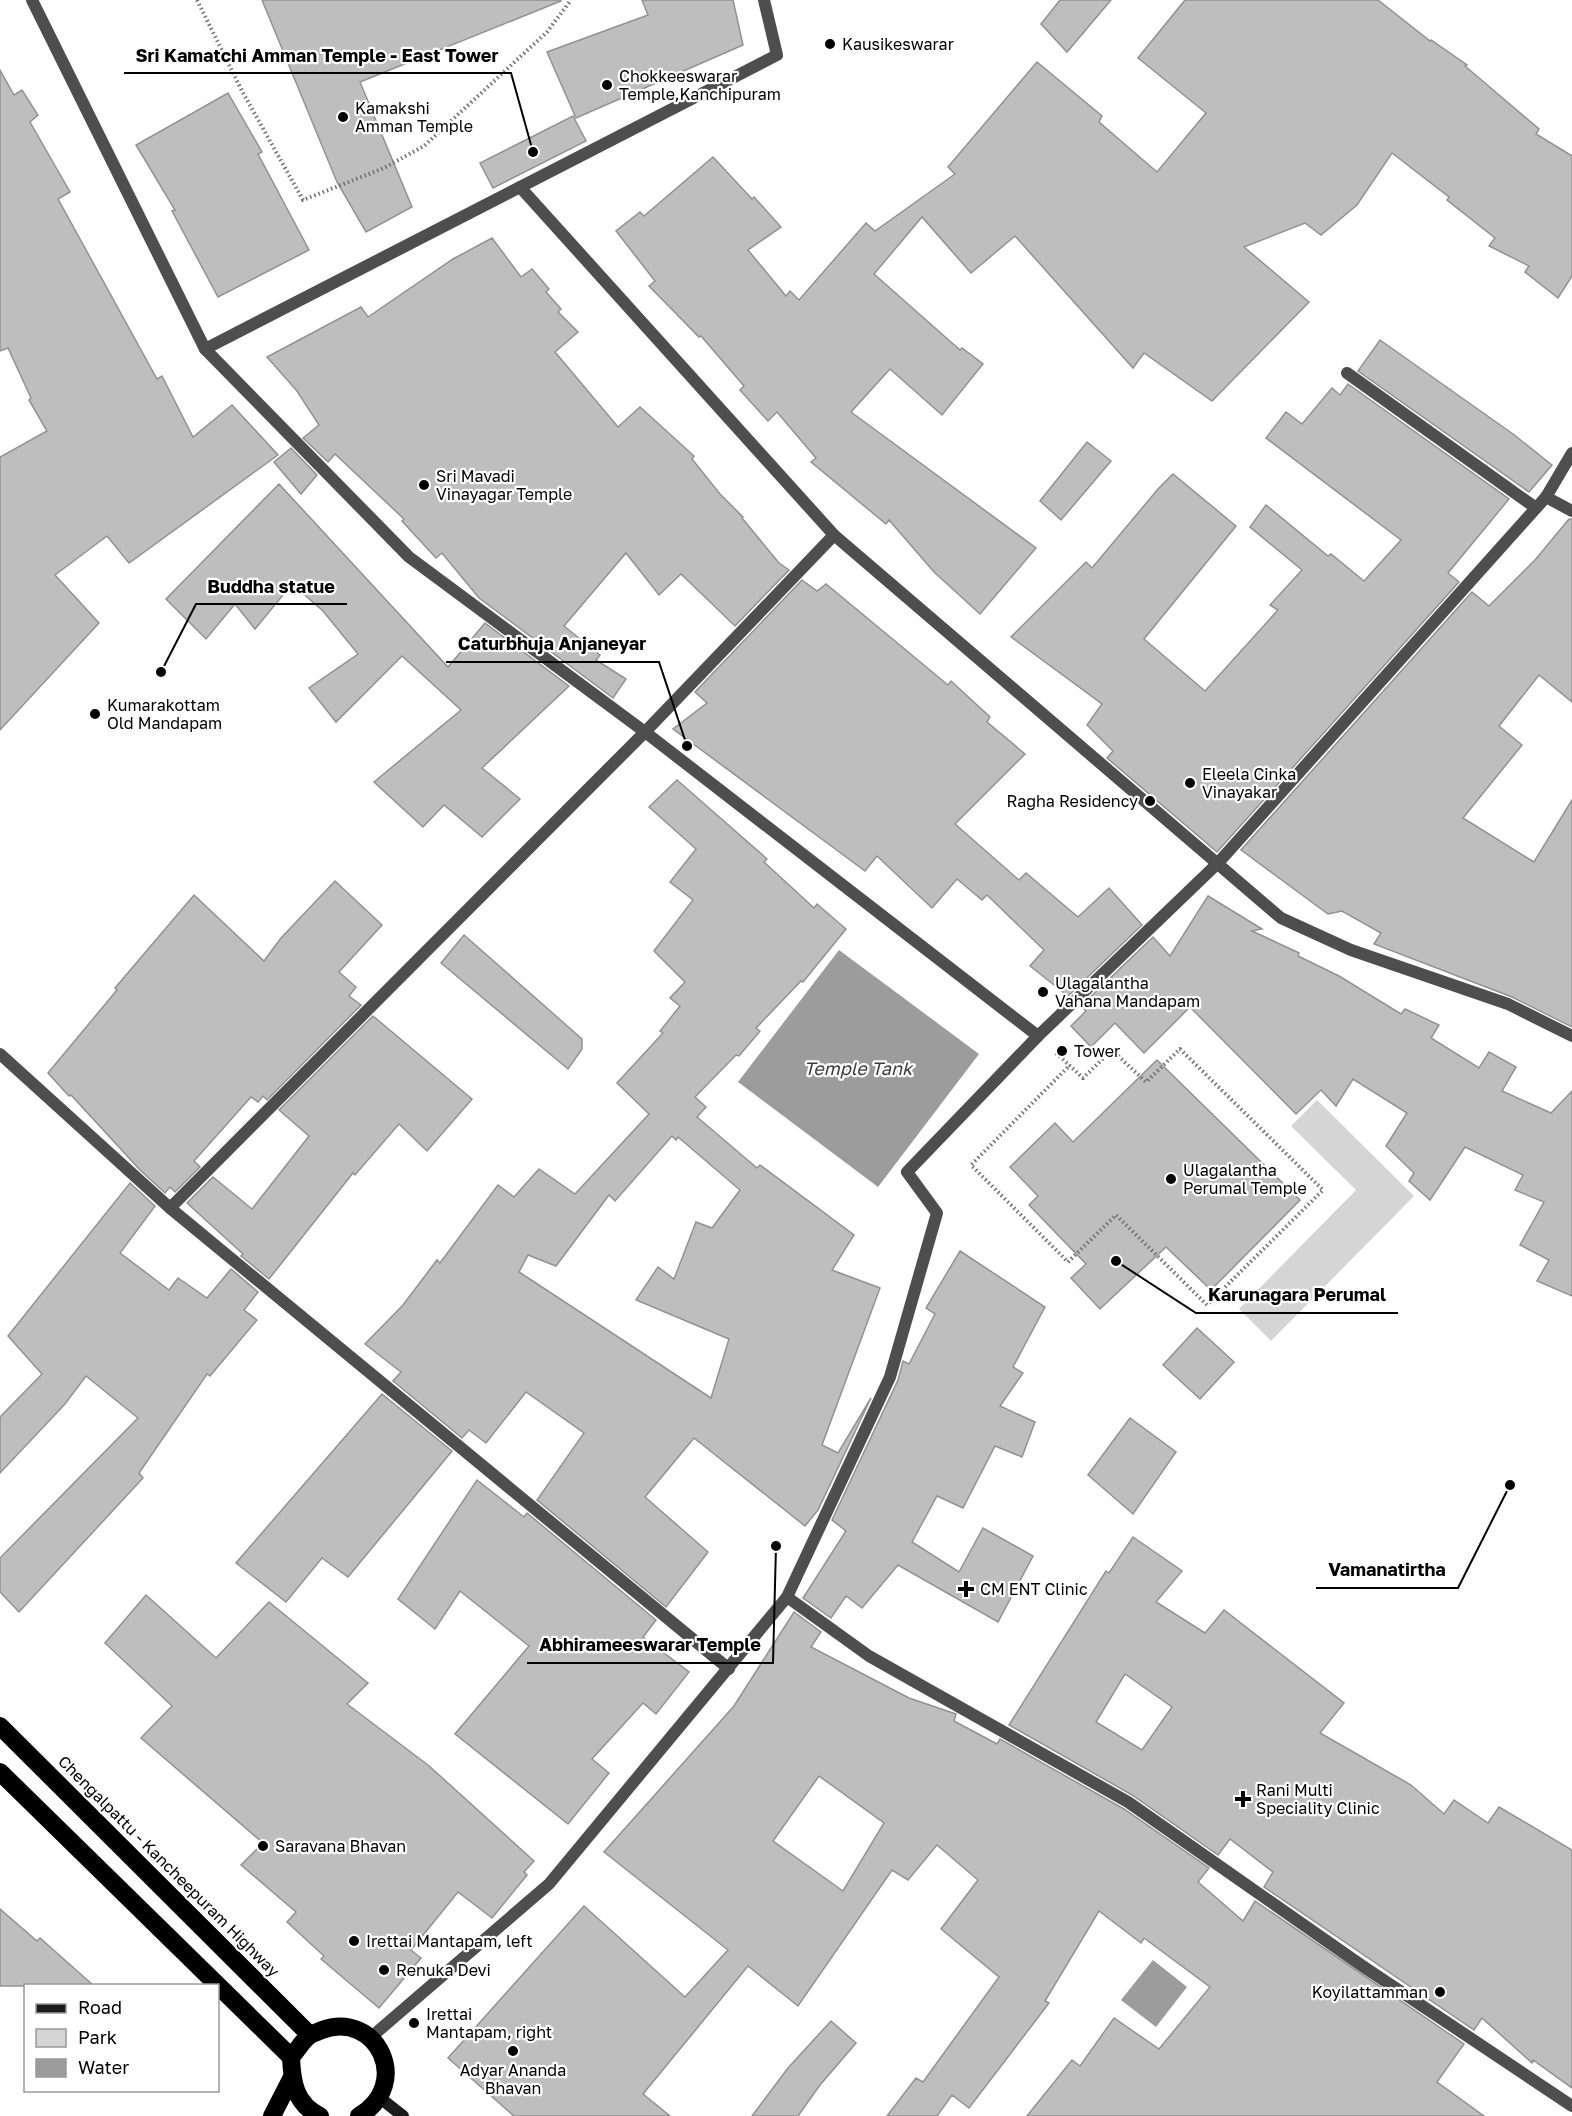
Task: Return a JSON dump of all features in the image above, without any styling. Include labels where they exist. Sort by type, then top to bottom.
[{"type":"highway","name":"Chengalpattu - Kancheepuram Highway","points":[[0,1726],[310,2035]]},
{"type":"highway","points":[[0,1772],[216,1984]]},
{"type":"highway","points":[[219,1987],[291,2058],[295,2091],[302,2103],[320,2116]]},
{"type":"highway","points":[[291,2058],[310,2035],[332,2026],[359,2031],[370,2038],[381,2051],[386,2067],[386,2083],[380,2098],[369,2110],[359,2116]]},
{"type":"highway","points":[[272,2116],[292,2077]]},
{"type":"main road","points":[[380,2098],[403,2116]]},
{"type":"street","points":[[32,0],[205,349],[409,557],[645,732],[1038,1036]]},
{"type":"street","points":[[205,349],[777,55],[764,0]]},
{"type":"street","points":[[520,187],[834,535],[1281,918],[1351,950],[1508,1004],[1572,1036]]},
{"type":"street","points":[[1347,373],[1536,508]]},
{"type":"street","points":[[370,2038],[549,1884],[787,1597],[890,1377],[937,1213],[907,1172],[1038,1036],[1218,863],[1546,497],[1572,453]]},
{"type":"street","points":[[1546,497],[1572,511]]},
{"type":"street","points":[[170,1208],[645,732],[834,535]]},
{"type":"street","points":[[0,1054],[170,1208],[729,1668]]},
{"type":"street","points":[[787,1597],[869,1656],[1128,1802],[1361,1965],[1572,2106]]},
{"type":"path","points":[[197,0],[242,91],[303,200],[384,168],[424,146],[546,32],[571,0]]},
{"type":"path","points":[[1038,1036],[1070,1065],[1083,1078],[1112,1050],[1146,1082],[1180,1049],[1323,1190],[1207,1305],[1116,1215],[1068,1262],[971,1165],[1070,1065]]},
{"type":"green space","points":[[1317,1100],[1414,1196],[1271,1341],[1239,1309],[1356,1190],[1291,1126]]},
{"type":"water","name":"Temple Tank","points":[[839,950],[979,1054],[878,1187],[738,1082]]},
{"type":"water","points":[[1153,1960],[1187,1987],[1156,2027],[1121,2000]]},
{"type":"building","name":"Kamakshi Amman Temple","points":[[262,0],[561,1],[360,82],[412,207],[366,232],[337,182]]},
{"type":"building","name":"Chokkeeswarar Temple,Kanchipuram","points":[[642,0],[733,0],[743,45],[576,118],[547,52],[648,15]]},
{"type":"building","points":[[1060,0],[1111,0],[1067,52],[1041,24]]},
{"type":"building","points":[[1185,0],[1378,0],[1430,41],[1467,65],[1465,66],[1539,129],[1536,134],[1572,156],[1572,276],[1558,298],[1525,272],[1529,266],[1489,246],[1495,238],[1447,200],[1449,197],[1392,153],[1357,205],[1321,235],[1305,223],[1244,247],[1309,302],[1212,401],[1144,353],[1133,368],[1015,236],[971,273],[922,217],[874,274],[960,350],[962,348],[983,364],[942,415],[890,369],[851,412],[1036,548],[980,614],[934,572],[889,520],[886,524],[811,462],[816,458],[777,412],[768,421],[740,390],[744,386],[701,336],[699,337],[649,286],[655,281],[616,231],[640,212],[644,216],[713,157],[781,227],[748,250],[786,296],[790,291],[799,300],[866,223],[875,231],[955,174],[948,167],[1037,62],[1102,116],[1099,122],[1157,172],[1206,113],[1138,58]]},
{"type":"building","points":[[0,70],[14,95],[22,90],[38,115],[30,122],[70,192],[58,199],[157,379],[162,376],[193,437],[232,405],[278,455],[129,563],[107,536],[55,575],[99,623],[0,730],[0,457],[47,431],[29,400],[31,398],[8,348],[0,351]]},
{"type":"building","points":[[228,93],[262,152],[258,154],[309,250],[218,297],[172,211],[175,210],[136,145]]},
{"type":"building","points":[[573,116],[586,141],[493,188],[480,163]]},
{"type":"building","points":[[492,238],[521,277],[532,269],[549,289],[546,292],[561,309],[558,312],[578,332],[555,352],[618,427],[640,407],[694,456],[692,459],[720,494],[743,517],[779,563],[789,570],[735,626],[681,574],[659,595],[626,553],[564,626],[600,655],[596,660],[626,679],[613,698],[479,598],[442,553],[436,558],[402,521],[404,519],[335,454],[328,462],[303,438],[319,425],[297,391],[267,357],[361,307],[368,317],[453,259]]},
{"type":"building","points":[[1380,340],[1513,434],[1552,465],[1529,492],[1358,371]]},
{"type":"building","points":[[1348,384],[1509,499],[1448,573],[1459,582],[1217,852],[1107,758],[1113,751],[1087,725],[1102,704],[1011,637],[1086,562],[1092,568],[1173,474],[1236,526],[1144,639],[1205,691],[1278,610],[1270,605],[1302,570],[1250,527],[1266,505],[1328,556],[1331,554],[1364,581],[1401,540],[1266,438],[1286,412],[1302,424],[1332,388],[1340,395]]},
{"type":"building","points":[[1087,442],[1111,461],[1061,520],[1040,501]]},
{"type":"building","points":[[291,448],[317,475],[301,494],[274,462]]},
{"type":"building","points":[[279,484],[448,667],[485,623],[569,686],[482,768],[520,799],[482,837],[444,805],[423,827],[374,782],[461,710],[402,656],[336,722],[309,688],[358,654],[323,611],[292,584],[255,629],[235,604],[206,639],[166,599]]},
{"type":"building","points":[[1569,519],[1572,519],[1572,702],[1539,675],[1499,726],[1522,745],[1463,818],[1534,862],[1572,800],[1572,1027],[1512,997],[1374,944],[1381,933],[1342,911],[1328,914],[1241,850],[1472,592],[1489,606],[1535,560]]},
{"type":"building","points":[[802,580],[817,591],[826,584],[948,685],[951,681],[990,717],[987,722],[1025,754],[955,824],[1019,880],[1026,873],[1078,917],[1109,888],[1142,925],[1068,996],[1030,966],[1044,950],[987,895],[982,900],[957,879],[932,908],[877,856],[865,871],[673,729],[707,703],[695,692]]},
{"type":"building","points":[[677,780],[767,859],[764,862],[814,908],[817,904],[846,929],[803,982],[801,981],[756,1028],[760,1031],[739,1056],[736,1055],[695,1097],[706,1107],[697,1117],[757,1168],[760,1165],[854,1235],[832,1270],[880,1288],[822,1445],[838,1453],[871,1398],[818,1510],[805,1526],[694,1438],[645,1497],[708,1552],[666,1607],[537,1500],[584,1433],[526,1392],[486,1443],[469,1430],[462,1438],[393,1381],[401,1372],[365,1344],[403,1305],[437,1260],[440,1263],[498,1185],[514,1197],[539,1169],[575,1194],[649,1114],[617,1083],[663,1033],[660,1031],[680,1006],[670,998],[685,982],[654,951],[693,900],[670,882],[696,849],[649,807]],"holes":[[[672,1136],[676,1140],[678,1137],[740,1190],[712,1228],[696,1222],[674,1279],[658,1267],[636,1300],[729,1339],[711,1398],[519,1272],[528,1255],[556,1266],[609,1195],[615,1201]]]},
{"type":"building","points":[[335,881],[382,925],[339,972],[356,987],[349,996],[361,1005],[267,1100],[263,1096],[258,1102],[251,1097],[194,1161],[200,1167],[175,1192],[170,1187],[165,1193],[140,1170],[48,1073],[117,990],[115,988],[194,895],[264,961],[281,938]]},
{"type":"building","points":[[1208,896],[1262,929],[1252,931],[1299,953],[1298,956],[1339,976],[1401,1014],[1405,1009],[1439,1025],[1431,1038],[1479,1068],[1489,1052],[1516,1067],[1502,1091],[1551,1113],[1572,1091],[1572,1296],[1537,1281],[1549,1260],[1520,1245],[1544,1202],[1515,1190],[1523,1175],[1465,1147],[1430,1200],[1409,1181],[1414,1173],[1386,1146],[1407,1113],[1353,1079],[1336,1106],[1321,1090],[1296,1114],[1190,1007],[1144,1053],[1115,1023],[1091,1047],[1071,1026],[1086,1011],[1081,1006],[1153,937],[1170,956]]},
{"type":"building","points":[[464,935],[582,1039],[582,1049],[568,1069],[441,963]]},
{"type":"building","points":[[373,1016],[472,1099],[427,1151],[399,1124],[355,1175],[353,1173],[269,1279],[241,1256],[243,1254],[187,1203],[213,1177],[252,1209],[309,1136],[279,1110]]},
{"type":"building","points":[[1157,1060],[1300,1200],[1211,1290],[1166,1247],[1100,1309],[1071,1278],[1086,1264],[1029,1205],[1038,1196],[1010,1167],[1055,1123],[1073,1142]]},
{"type":"building","points":[[130,1183],[155,1206],[120,1253],[169,1290],[178,1278],[207,1298],[231,1269],[258,1292],[244,1310],[257,1320],[210,1376],[207,1374],[139,1473],[143,1478],[19,1612],[0,1592],[0,1558],[138,1418],[86,1376],[65,1404],[0,1473],[0,1417],[42,1374],[8,1336]]},
{"type":"building","points":[[960,1251],[1045,1307],[1013,1367],[1023,1373],[1000,1406],[1035,1422],[1022,1457],[995,1446],[963,1508],[937,1496],[912,1542],[959,1572],[983,1528],[1033,1556],[998,1622],[898,1565],[862,1608],[846,1596],[831,1618],[803,1598],[846,1531],[832,1520],[898,1380],[903,1361],[909,1364],[935,1314],[926,1308]]},
{"type":"building","points":[[1197,1328],[1234,1362],[1200,1399],[1163,1365]]},
{"type":"building","points":[[382,1394],[452,1451],[348,1577],[322,1558],[286,1602],[236,1563]]},
{"type":"building","points":[[1130,1418],[1176,1452],[1133,1514],[1088,1475]]},
{"type":"building","points":[[477,1480],[524,1517],[527,1513],[656,1620],[643,1637],[689,1672],[656,1714],[643,1703],[592,1759],[609,1773],[568,1824],[455,1734],[529,1646],[460,1591],[435,1629],[398,1599]]},
{"type":"building","points":[[1133,1537],[1182,1571],[1156,1602],[1205,1633],[1224,1610],[1344,1703],[1320,1733],[1411,1785],[1444,1814],[1454,1800],[1488,1823],[1499,1807],[1572,1850],[1572,2088],[1533,2060],[1532,2063],[1482,2018],[1474,2030],[1264,1887],[1273,1872],[1230,1839],[1218,1855],[1132,1795],[1009,1725],[1106,1571],[1109,1573]],"holes":[[[1125,1674],[1172,1707],[1142,1750],[1096,1722]]]},
{"type":"building","points":[[146,1595],[216,1658],[269,1602],[368,1683],[347,1704],[428,1765],[534,1861],[524,1872],[527,1875],[492,1918],[458,1892],[411,1950],[421,1958],[379,2008],[321,1959],[324,1956],[287,1922],[296,1912],[241,1865],[263,1843],[141,1738],[172,1706],[105,1643]]},
{"type":"building","points":[[794,1612],[821,1632],[811,1647],[909,1698],[956,1714],[954,1721],[997,1744],[1000,1739],[1124,1809],[1209,1868],[1198,1882],[1243,1921],[1255,1901],[1464,2044],[1437,2082],[1484,2116],[1027,2116],[1072,2060],[1080,2066],[1114,2018],[1159,2049],[1210,1987],[1144,1938],[1141,1943],[1099,1911],[1045,2001],[1049,2003],[969,2108],[952,2095],[937,2116],[887,2116],[916,2078],[923,2082],[999,1977],[941,1929],[978,1880],[937,1845],[908,1880],[892,1870],[798,2006],[748,1966],[643,2094],[670,2116],[514,2116],[448,2058],[584,1906],[685,1997],[728,1950],[604,1852],[734,1706]],"holes":[[[819,1776],[884,1823],[843,1891],[773,1841]]]},
{"type":"building","points":[[0,1909],[37,1941],[40,1938],[92,1984],[24,1984],[24,1986],[0,1986]]},
{"type":"building","points":[[831,2021],[856,2043],[820,2085],[798,2116],[752,2116],[788,2068]]},
{"type":"place","name":"Kausikeswarar","points":[[830,44]]},
{"type":"place","name":"Chokkeeswarar Temple,Kanchipuram","points":[[607,85]]},
{"type":"place","name":"Kamakshi Amman Temple","points":[[343,117]]},
{"type":"place","name":"Sri Kamatchi Amman Temple - East Tower","points":[[533,152]]},
{"type":"place","name":"Sri Mavadi Vinayagar Temple","points":[[424,485]]},
{"type":"place","name":"Buddha statue","points":[[161,672]]},
{"type":"place","name":"Kumarakottam Old Mandapam","points":[[95,714]]},
{"type":"place","name":"Caturbhuja Anjaneyar","points":[[687,746]]},
{"type":"place","name":"Eleela Cinka Vinayakar","points":[[1190,783]]},
{"type":"place","name":"Ragha Residency","points":[[1150,801]]},
{"type":"place","name":"Ulagalantha Vahana Mandapam","points":[[1043,992]]},
{"type":"place","name":"Tower","points":[[1062,1051]]},
{"type":"place","name":"Ulagalantha Perumal Temple","points":[[1171,1179]]},
{"type":"place","name":"Karunagara Perumal","points":[[1116,1261]]},
{"type":"place","name":"Vamanatirtha","points":[[1510,1485]]},
{"type":"place","name":"Abhirameeswarar Temple","points":[[776,1546]]},
{"type":"place","name":"CM ENT Clinic","points":[[966,1589]]},
{"type":"place","name":"Rani Multi Speciality Clinic","points":[[1243,1799]]},
{"type":"place","name":"Saravana Bhavan","points":[[263,1846]]},
{"type":"place","name":"Irettai Mantapam, left","points":[[354,1941]]},
{"type":"place","name":"Renuka Devi","points":[[384,1970]]},
{"type":"place","name":"Koyilattamman","points":[[1440,1992]]},
{"type":"place","name":"Irettai Mantapam, right","points":[[414,2023]]},
{"type":"place","name":"Adyar Ananda Bhavan","points":[[513,2051]]}]
